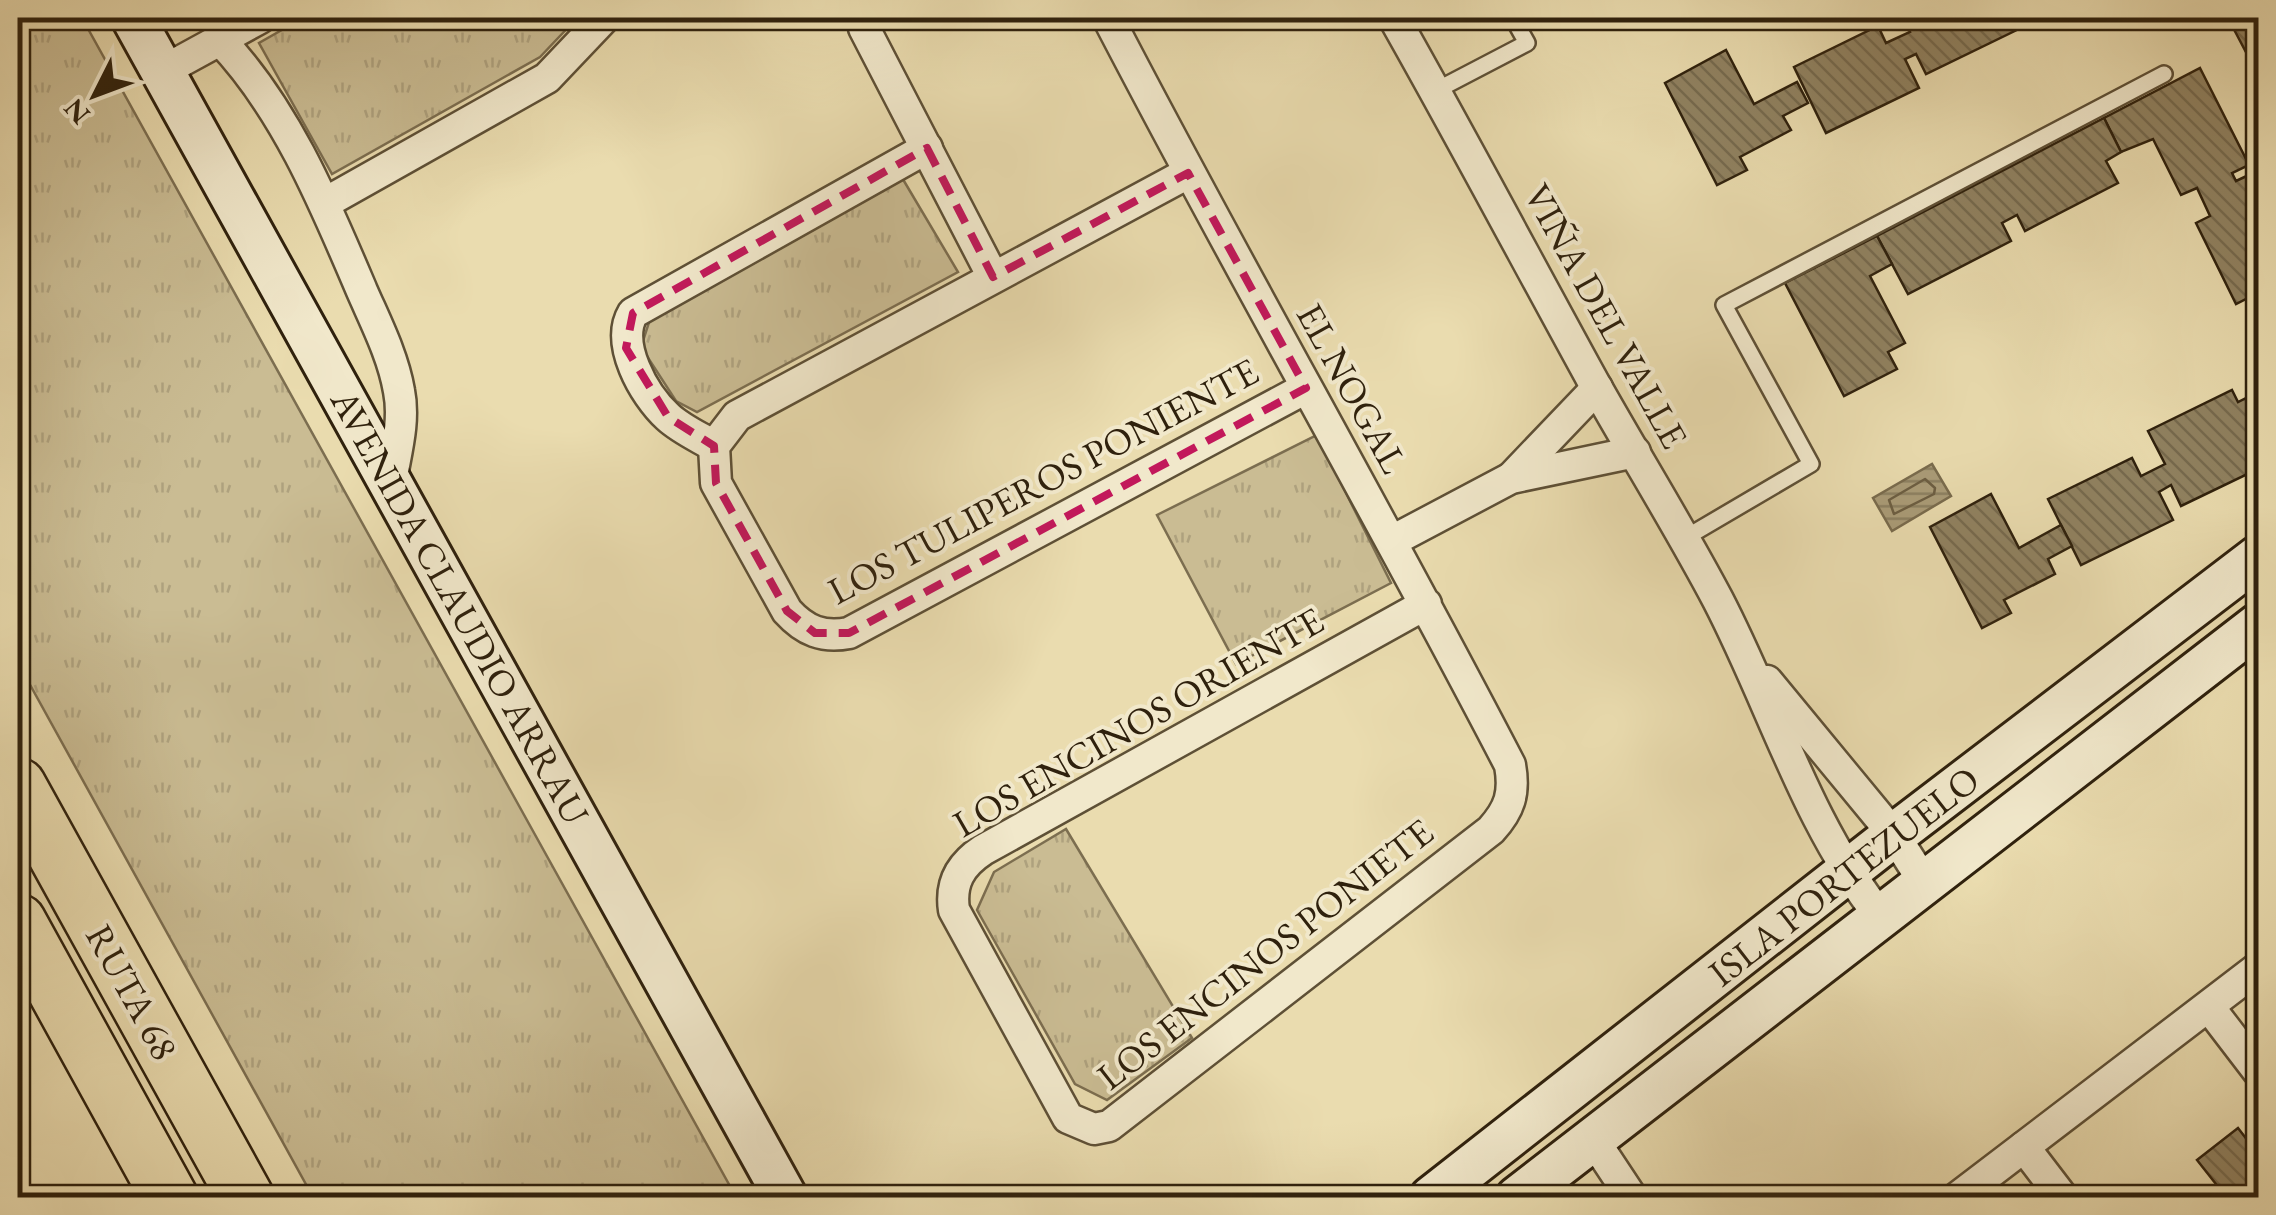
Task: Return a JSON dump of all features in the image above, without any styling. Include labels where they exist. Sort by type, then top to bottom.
[{"type":"highway","name":"RUTA 68","points":[[18,786],[246,1198]]},
{"type":"highway","name":"RUTA 68","points":[[18,922],[170,1198]]},
{"type":"street","name":"AVENIDA CLAUDIO ARRAU","points":[[133,18],[786,1198]]},
{"type":"street","points":[[163,71],[260,18]]},
{"type":"street","points":[[325,203],[547,78],[604,18]]},
{"type":"street","name":"EL NOGAL","points":[[1108,18],[1510,765],[1511,800]]},
{"type":"street","name":"VIÑA DEL VALLE","points":[[1394,18],[1597,388],[1685,538],[1746,655],[1792,764],[1847,874],[1880,916]]},
{"type":"street","points":[[864,28],[994,277]]},
{"type":"street","points":[[220,40],[261,90],[325,203],[389,354],[400,393],[400,426],[391,482]]},
{"type":"street","points":[[926,148],[634,313],[627,324],[626,348],[658,406],[714,446],[737,416],[1188,172]]},
{"type":"street","name":"LOS TULIPEROS PONIENTE","points":[[714,446],[716,483],[787,611],[815,632],[849,633],[1306,388]]},
{"type":"street","points":[[1511,478],[1597,388]]},
{"type":"street","points":[[1392,541],[1511,478],[1635,452]]},
{"type":"street","name":"ISLA PORTEZUELO","points":[[1431,1198],[1894,834],[2258,557]]},
{"type":"street","name":"LOS ENCINOS ORIENTE","points":[[1056,1105],[954,910],[952,896],[961,869],[983,850],[1426,604]]},
{"type":"street","name":"ISLA PORTEZUELO","points":[[1541,1190],[1594,1139],[2258,625]]},
{"type":"street","name":"VIÑA DEL VALLE","points":[[1746,655],[1894,834],[1924,882]]},
{"type":"street","name":"LOS ENCINOS PONIETE","points":[[1056,1105],[1080,1125],[1108,1126],[1491,830],[1511,800]]},
{"type":"street","points":[[1956,1198],[2258,968]]},
{"type":"street","points":[[2209,1007],[2258,1071]]},
{"type":"street","points":[[1594,1139],[1632,1198]]},
{"type":"street","points":[[2024,1147],[2063,1198]]},
{"type":"lane","points":[[1435,91],[1528,43],[1513,18]]},
{"type":"lane","points":[[1685,538],[1811,464],[1724,305],[2164,74]]},
{"type":"highlighted area","points":[[927,148],[993,277],[1188,173],[1306,388],[849,633],[815,633],[787,611],[716,483],[714,446],[668,417],[626,348],[633,313]]},
{"type":"green space","points":[[18,18],[82,18],[736,1197],[313,1197],[18,663]]},
{"type":"green space","points":[[303,18],[577,18],[540,57],[332,174],[259,43]]},
{"type":"green space","points":[[901,176],[958,272],[697,412],[676,401],[641,347],[651,316]]},
{"type":"green space","points":[[1317,435],[1391,583],[1236,664],[1157,515]]},
{"type":"green space","points":[[1066,829],[1192,1038],[1107,1100],[1075,1084],[977,910],[994,872]]},
{"type":"water","points":[[1932,464],[1951,496],[1892,531],[1873,498]]},
{"type":"building","points":[[1903,18],[2021,18],[2025,26],[1926,74],[1916,54],[1905,59],[1919,88],[1826,133],[1794,67],[1878,26],[1886,43],[1910,32]]},
{"type":"building","points":[[2228,18],[2258,18],[2258,75]]},
{"type":"building","points":[[1726,50],[1754,104],[1797,82],[1808,103],[1783,116],[1791,130],[1740,157],[1747,170],[1717,185],[1665,83]]},
{"type":"building","points":[[2200,68],[2249,165],[2232,173],[2236,181],[2253,173],[2258,184],[2258,303],[2254,295],[2236,304],[2196,223],[2210,216],[2197,188],[2181,195],[2153,139],[2121,152],[2104,118]]},
{"type":"building","points":[[2104,118],[2121,152],[2106,161],[2118,183],[2025,231],[2017,215],[2002,223],[2011,241],[1908,294],[1877,236]]},
{"type":"building","points":[[1877,236],[1892,264],[1870,276],[1905,343],[1888,352],[1897,369],[1844,396],[1785,283]]},
{"type":"building","points":[[2232,390],[2238,402],[2258,392],[2258,469],[2181,506],[2171,485],[2159,492],[2173,520],[2081,565],[2048,499],[2132,458],[2141,476],[2165,464],[2148,431]]},
{"type":"building","points":[[1991,494],[2019,548],[2061,525],[2072,546],[2048,559],[2055,574],[2004,600],[2011,613],[1982,628],[1930,527]]},
{"type":"building","points":[[2238,1128],[2258,1154],[2258,1198],[2227,1198],[2197,1160]]}]
